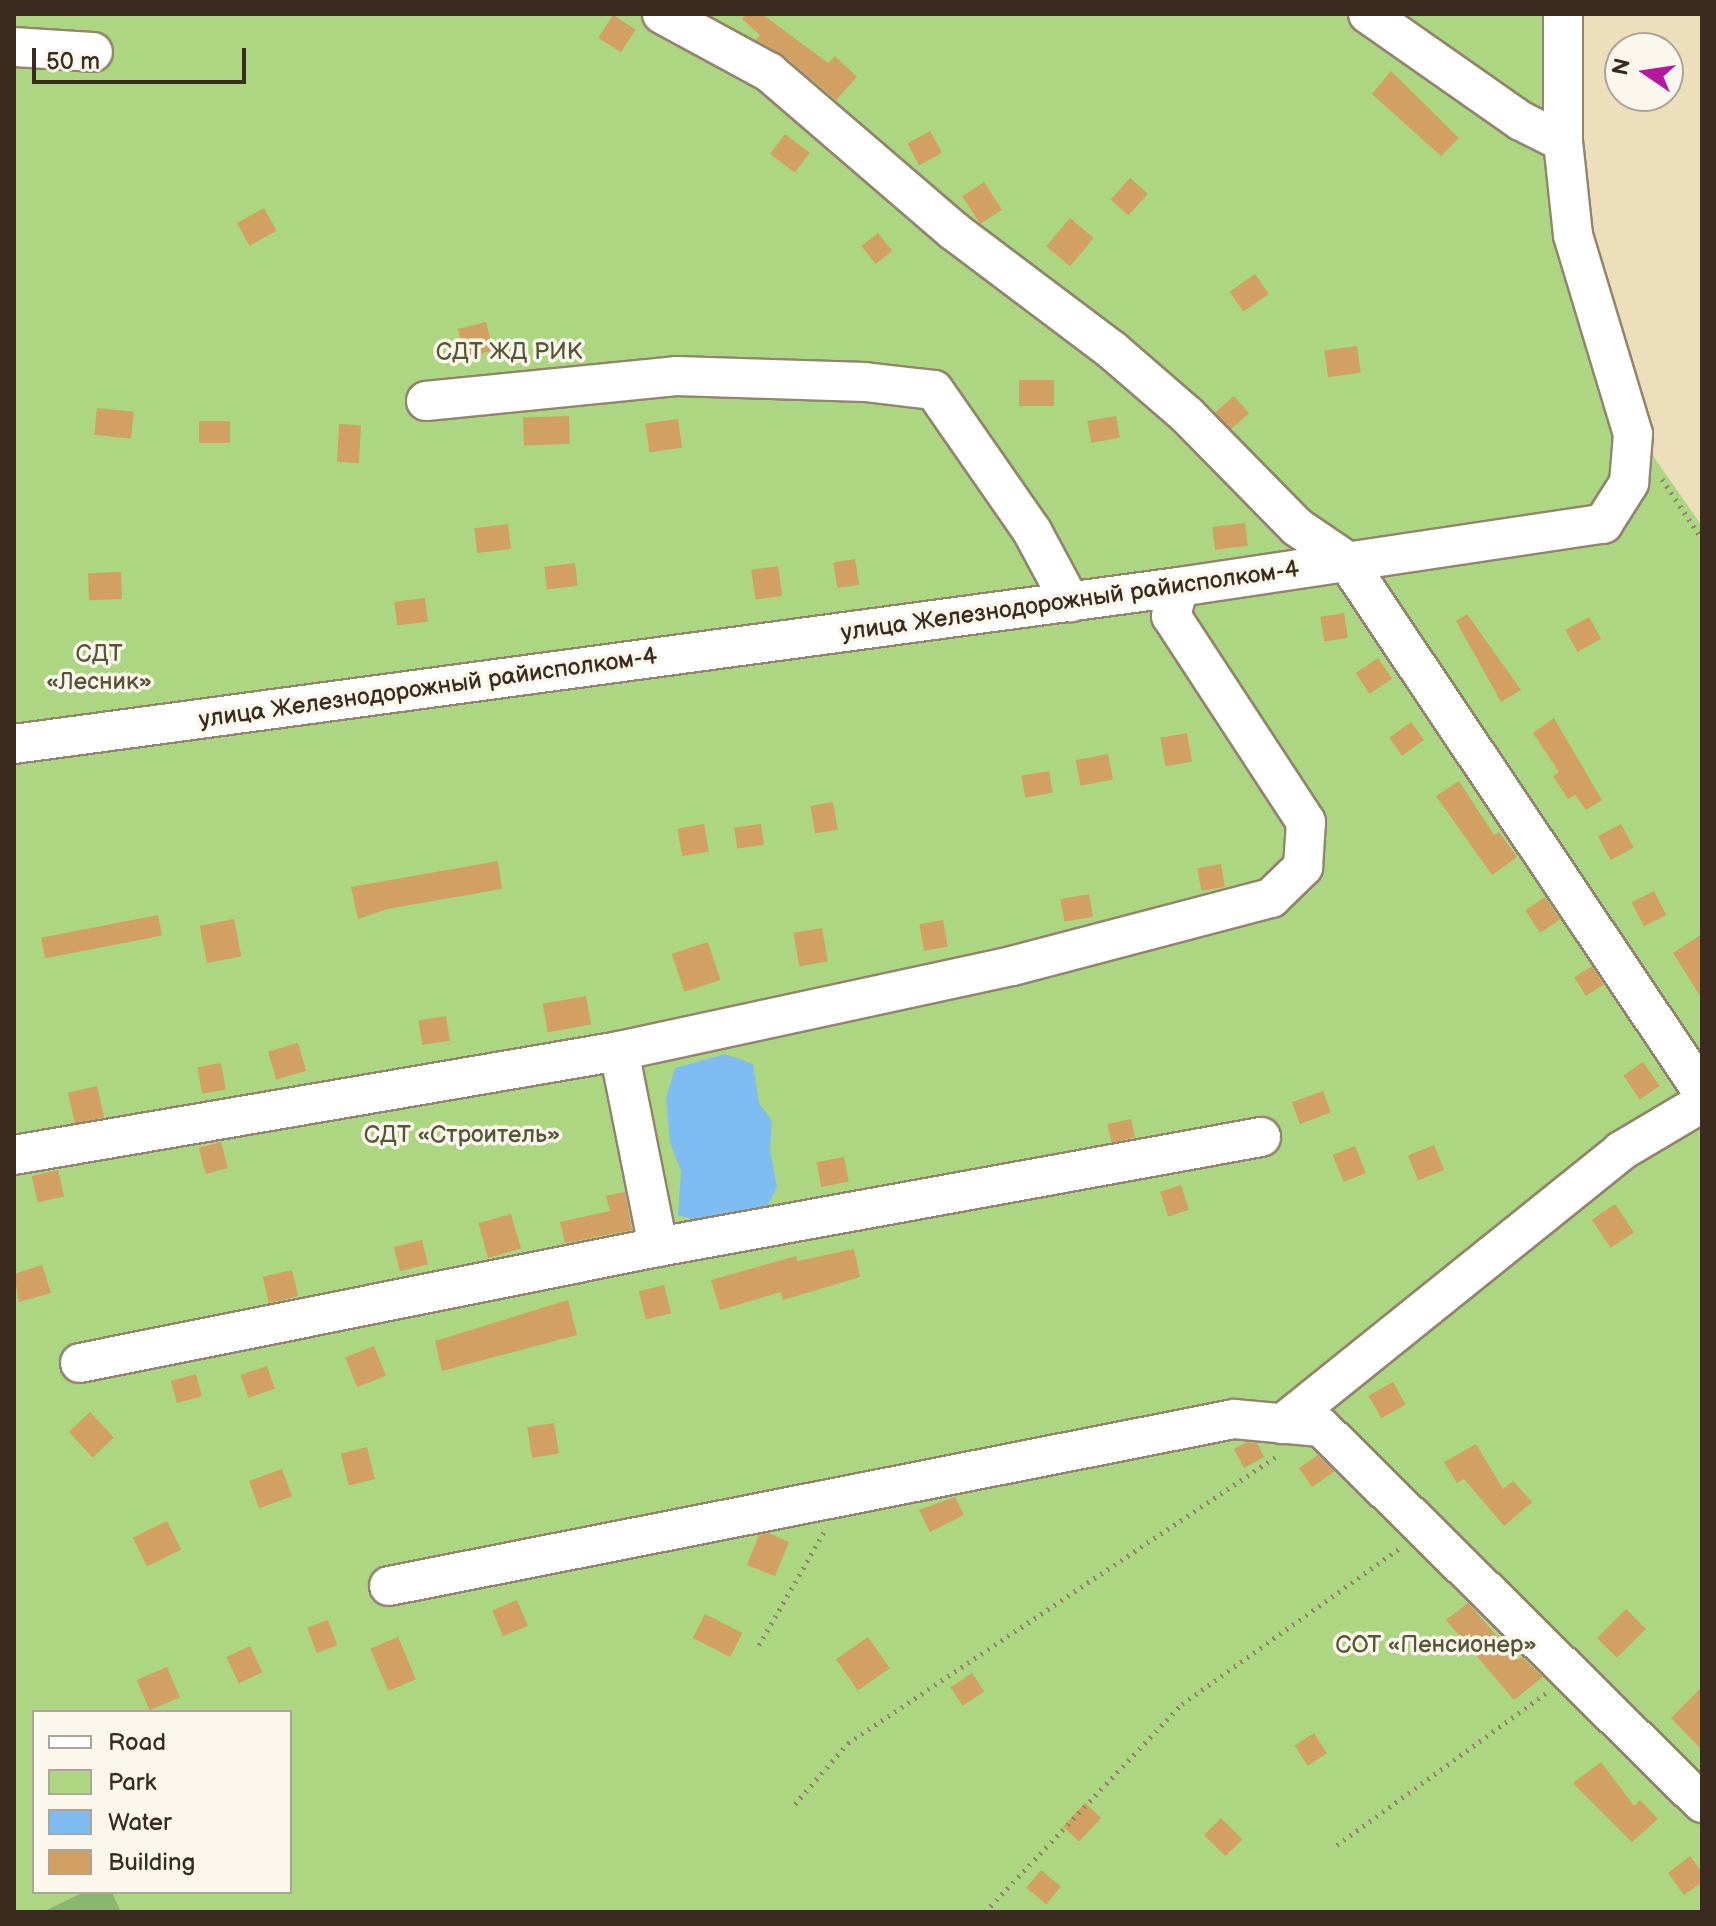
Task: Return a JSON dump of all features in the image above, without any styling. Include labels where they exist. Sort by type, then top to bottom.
[{"type":"street","points":[[662,14],[769,72],[954,231],[1112,350],[1187,415],[1297,527],[1352,568],[1702,1091]]},
{"type":"street","points":[[1368,14],[1521,121],[1563,142]]},
{"type":"street","name":"улица Железнодорожный райисполком-4","points":[[14,744],[1179,587],[1352,568],[1603,524],[1629,483],[1633,434],[1573,235],[1563,142],[1563,14]]},
{"type":"street","points":[[14,47],[93,52]]},
{"type":"street","points":[[426,401],[676,376],[865,382],[934,390],[1032,531],[1070,602]]},
{"type":"street","points":[[14,1155],[619,1051],[1012,966],[1271,898],[1303,867],[1306,822],[1171,616],[1179,587]]},
{"type":"street","points":[[619,1051],[658,1247]]},
{"type":"street","points":[[1282,1424],[1621,1151],[1702,1103]]},
{"type":"street","points":[[80,1363],[658,1247],[1261,1137]]},
{"type":"street","points":[[389,1586],[1234,1419],[1321,1427],[1702,1803]]},
{"type":"path","points":[[1633,434],[1702,539]]},
{"type":"path","points":[[795,1804],[848,1743],[1321,1427]]},
{"type":"path","points":[[759,1645],[844,1496]]},
{"type":"path","points":[[985,1912],[1182,1704],[1424,1530]]},
{"type":"path","points":[[1337,1845],[1570,1676]]},
{"type":"path","points":[[1694,1912],[1702,1907]]},
{"type":"green space","points":[[14,14],[1579,14],[1579,241],[1651,453],[1702,526],[1702,1912],[121,1912],[113,1894],[292,1894],[292,1710],[32,1710],[32,1894],[80,1894],[42,1912],[14,1912]]},
{"type":"green space","points":[[80,1894],[113,1894],[121,1912],[42,1912]]},
{"type":"water","points":[[725,1054],[753,1064],[759,1103],[772,1121],[770,1150],[777,1187],[767,1207],[710,1224],[678,1215],[681,1171],[670,1142],[666,1098],[675,1068]]},
{"type":"building","points":[[747,14],[762,14],[828,63],[835,56],[857,77],[836,100],[783,55],[756,40],[760,35],[742,19]]},
{"type":"building","points":[[613,15],[636,30],[621,52],[598,38]]},
{"type":"building","points":[[1391,71],[1459,138],[1441,156],[1372,94]]},
{"type":"building","points":[[930,131],[942,153],[919,165],[907,144]]},
{"type":"building","points":[[785,134],[810,153],[795,173],[770,154]]},
{"type":"building","points":[[1130,178],[1148,194],[1128,216],[1111,200]]},
{"type":"building","points":[[984,182],[1002,210],[980,224],[962,196]]},
{"type":"building","points":[[264,208],[277,231],[249,246],[237,223]]},
{"type":"building","points":[[1070,218],[1094,238],[1070,266],[1046,246]]},
{"type":"building","points":[[878,233],[892,251],[876,264],[861,246]]},
{"type":"building","points":[[1255,274],[1269,294],[1243,311],[1230,292]]},
{"type":"building","points":[[486,322],[493,350],[465,357],[458,329]]},
{"type":"building","points":[[1357,346],[1361,373],[1328,377],[1324,351]]},
{"type":"building","points":[[1019,380],[1054,380],[1054,406],[1019,406]]},
{"type":"building","points":[[1234,396],[1249,413],[1230,430],[1215,412]]},
{"type":"building","points":[[97,408],[134,412],[131,439],[94,435]]},
{"type":"building","points":[[569,416],[570,444],[524,446],[523,418]]},
{"type":"building","points":[[1116,416],[1120,438],[1091,443],[1087,421]]},
{"type":"building","points":[[678,419],[682,448],[649,452],[645,424]]},
{"type":"building","points":[[199,421],[230,421],[230,443],[199,443]]},
{"type":"building","points":[[339,424],[361,425],[359,463],[337,462]]},
{"type":"building","points":[[1245,523],[1248,546],[1215,550],[1212,527]]},
{"type":"building","points":[[508,524],[511,549],[477,553],[474,528]]},
{"type":"building","points":[[855,559],[859,585],[837,588],[833,562]]},
{"type":"building","points":[[575,563],[578,586],[547,590],[544,567]]},
{"type":"building","points":[[778,566],[782,596],[755,599],[751,570]]},
{"type":"building","points":[[121,572],[122,599],[89,600],[88,573]]},
{"type":"building","points":[[425,598],[428,622],[397,626],[394,602]]},
{"type":"building","points":[[1344,613],[1348,638],[1324,641],[1320,617]]},
{"type":"building","points":[[1467,614],[1521,690],[1501,702],[1456,621]]},
{"type":"building","points":[[1589,617],[1601,639],[1578,652],[1565,630]]},
{"type":"building","points":[[1378,658],[1392,679],[1370,694],[1356,673]]},
{"type":"building","points":[[1554,718],[1602,800],[1586,810],[1575,795],[1568,799],[1553,776],[1559,772],[1533,733]]},
{"type":"building","points":[[1411,722],[1424,740],[1402,756],[1389,738]]},
{"type":"building","points":[[1187,733],[1192,762],[1165,766],[1160,738]]},
{"type":"building","points":[[1108,754],[1113,780],[1081,786],[1076,760]]},
{"type":"building","points":[[1049,771],[1053,793],[1025,798],[1021,776]]},
{"type":"building","points":[[1459,781],[1494,835],[1499,832],[1517,857],[1492,875],[1436,796]]},
{"type":"building","points":[[833,802],[838,830],[815,834],[810,806]]},
{"type":"building","points":[[704,824],[709,852],[682,856],[677,829]]},
{"type":"building","points":[[761,824],[764,845],[737,849],[734,828]]},
{"type":"building","points":[[1621,824],[1634,848],[1611,860],[1598,836]]},
{"type":"building","points":[[498,861],[502,889],[387,909],[358,919],[351,887]]},
{"type":"building","points":[[1221,864],[1225,887],[1201,891],[1197,868]]},
{"type":"building","points":[[1654,891],[1666,915],[1644,926],[1632,902]]},
{"type":"building","points":[[1089,894],[1093,917],[1064,922],[1060,899]]},
{"type":"building","points":[[1545,897],[1560,919],[1540,933],[1525,910]]},
{"type":"building","points":[[158,915],[162,936],[45,958],[41,938]]},
{"type":"building","points":[[234,919],[241,956],[207,963],[200,926]]},
{"type":"building","points":[[943,920],[948,947],[924,951],[919,924]]},
{"type":"building","points":[[822,928],[828,961],[799,967],[793,933]]},
{"type":"building","points":[[1702,934],[1702,999],[1673,953]]},
{"type":"building","points":[[708,942],[720,980],[684,992],[672,954]]},
{"type":"building","points":[[1592,966],[1604,985],[1586,996],[1574,977]]},
{"type":"building","points":[[586,996],[591,1025],[548,1032],[543,1004]]},
{"type":"building","points":[[446,1016],[450,1041],[422,1045],[418,1020]]},
{"type":"building","points":[[298,1043],[306,1071],[276,1079],[268,1052]]},
{"type":"building","points":[[1643,1062],[1660,1086],[1640,1100],[1623,1076]]},
{"type":"building","points":[[221,1063],[226,1090],[202,1094],[197,1067]]},
{"type":"building","points":[[97,1086],[104,1117],[75,1124],[68,1093]]},
{"type":"building","points":[[1323,1091],[1331,1113],[1300,1124],[1292,1102]]},
{"type":"building","points":[[1131,1119],[1135,1138],[1111,1143],[1108,1124]]},
{"type":"building","points":[[221,1142],[228,1168],[206,1174],[199,1148]]},
{"type":"building","points":[[1434,1145],[1444,1170],[1418,1181],[1408,1155]]},
{"type":"building","points":[[1355,1146],[1366,1173],[1344,1182],[1333,1155]]},
{"type":"building","points":[[844,1157],[849,1182],[821,1187],[817,1162]]},
{"type":"building","points":[[58,1170],[64,1196],[38,1202],[32,1176]]},
{"type":"building","points":[[1181,1185],[1189,1210],[1168,1217],[1160,1192]]},
{"type":"building","points":[[625,1192],[632,1230],[565,1243],[560,1222],[610,1211],[606,1196]]},
{"type":"building","points":[[1615,1204],[1634,1232],[1611,1248],[1592,1220]]},
{"type":"building","points":[[511,1214],[521,1249],[488,1258],[478,1223]]},
{"type":"building","points":[[422,1240],[428,1264],[400,1271],[394,1247]]},
{"type":"building","points":[[854,1249],[860,1277],[783,1300],[781,1292],[720,1310],[711,1280],[796,1256],[798,1261]]},
{"type":"building","points":[[42,1265],[51,1293],[19,1302],[14,1274]]},
{"type":"building","points":[[292,1270],[298,1296],[269,1303],[263,1277]]},
{"type":"building","points":[[664,1285],[671,1313],[646,1319],[639,1291]]},
{"type":"building","points":[[568,1300],[577,1335],[442,1371],[435,1341]]},
{"type":"building","points":[[374,1346],[386,1376],[357,1387],[345,1358]]},
{"type":"building","points":[[267,1366],[275,1389],[248,1398],[241,1375]]},
{"type":"building","points":[[196,1374],[202,1396],[177,1403],[171,1381]]},
{"type":"building","points":[[1393,1382],[1406,1405],[1381,1418],[1369,1396]]},
{"type":"building","points":[[90,1412],[114,1438],[93,1457],[69,1432]]},
{"type":"building","points":[[554,1423],[559,1454],[532,1458],[527,1427]]},
{"type":"building","points":[[1247,1442],[1257,1443],[1264,1457],[1244,1468],[1234,1449]]},
{"type":"building","points":[[1476,1444],[1503,1489],[1513,1481],[1532,1502],[1504,1526],[1464,1479],[1457,1483],[1444,1462]]},
{"type":"building","points":[[367,1447],[375,1479],[349,1486],[341,1454]]},
{"type":"building","points":[[1318,1455],[1335,1471],[1312,1487],[1299,1468]]},
{"type":"building","points":[[282,1469],[292,1496],[259,1508],[249,1481]]},
{"type":"building","points":[[955,1497],[964,1515],[930,1532],[919,1510]]},
{"type":"building","points":[[167,1521],[181,1550],[147,1566],[133,1538]]},
{"type":"building","points":[[768,1533],[789,1542],[775,1576],[747,1565],[759,1535]]},
{"type":"building","points":[[517,1600],[528,1626],[503,1636],[492,1611]]},
{"type":"building","points":[[1468,1603],[1518,1660],[1522,1657],[1543,1677],[1514,1700],[1446,1620]]},
{"type":"building","points":[[1626,1609],[1646,1629],[1617,1658],[1597,1638]]},
{"type":"building","points":[[705,1614],[742,1633],[730,1657],[693,1638]]},
{"type":"building","points":[[328,1620],[337,1645],[317,1653],[307,1628]]},
{"type":"building","points":[[398,1637],[416,1679],[388,1691],[370,1649]]},
{"type":"building","points":[[868,1637],[890,1668],[858,1690],[836,1659]]},
{"type":"building","points":[[250,1646],[262,1672],[239,1683],[226,1657]]},
{"type":"building","points":[[167,1667],[180,1697],[149,1710],[137,1680]]},
{"type":"building","points":[[972,1673],[984,1691],[963,1706],[950,1688]]},
{"type":"building","points":[[1702,1687],[1702,1750],[1671,1718]]},
{"type":"building","points":[[1314,1733],[1327,1753],[1308,1766],[1295,1746]]},
{"type":"building","points":[[1601,1762],[1634,1806],[1640,1800],[1658,1819],[1632,1842],[1573,1783]]},
{"type":"building","points":[[1085,1803],[1101,1818],[1079,1841],[1063,1826]]},
{"type":"building","points":[[1221,1818],[1242,1839],[1225,1856],[1204,1835]]},
{"type":"building","points":[[1690,1856],[1702,1872],[1702,1882],[1684,1895],[1668,1873]]},
{"type":"building","points":[[1041,1870],[1061,1887],[1046,1904],[1026,1888]]},
{"type":"park label","name":"СДТ ЖД РИК","points":[[509,352]]},
{"type":"park label","name":"СДТ «Лесник»","points":[[99,668]]},
{"type":"park label","name":"СДТ «Строитель»","points":[[462,1135]]},
{"type":"park label","name":"СОТ «Пенсионер»","points":[[1436,1645]]}]
